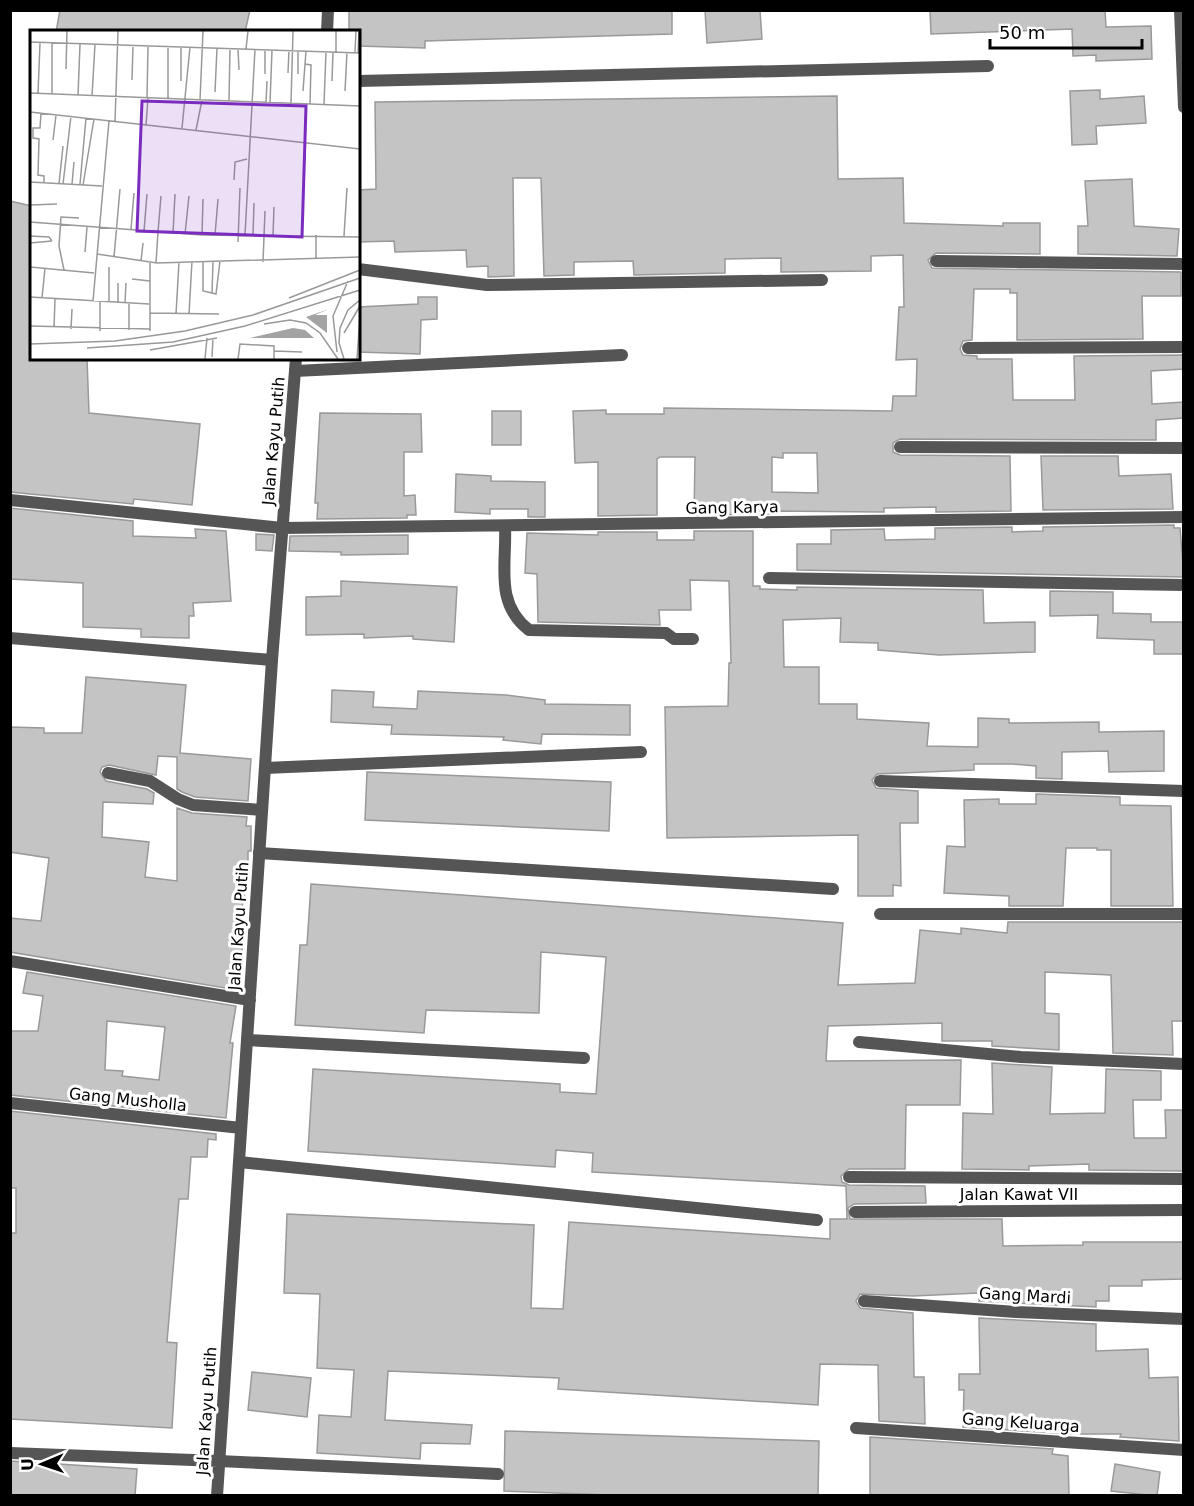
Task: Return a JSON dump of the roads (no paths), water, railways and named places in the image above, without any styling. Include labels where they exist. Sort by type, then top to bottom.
[{"type":"street","points":[[327,30],[328,10]]},
{"type":"street","points":[[1180,10],[1184,106]]},
{"type":"street","points":[[360,81],[988,66]]},
{"type":"street","points":[[936,261],[1184,264]]},
{"type":"street","points":[[360,269],[487,285],[822,280]]},
{"type":"street","points":[[968,348],[1184,347]]},
{"type":"street","points":[[296,365],[622,355]]},
{"type":"street","name":"Jalan Kayu Putih","points":[[217,1496],[272,660],[296,365]]},
{"type":"street","points":[[900,447],[1184,448]]},
{"type":"street","name":"Gang Karya","points":[[10,500],[282,528],[1184,517]]},
{"type":"street","points":[[505,526],[506,561],[503,585],[506,598],[519,622],[529,630],[666,633],[674,639],[693,639]]},
{"type":"street","points":[[769,578],[1184,585]]},
{"type":"street","points":[[10,638],[272,660]]},
{"type":"street","points":[[265,768],[641,752]]},
{"type":"street","points":[[108,773],[150,781],[178,799],[193,805],[262,810]]},
{"type":"street","points":[[880,781],[1184,791]]},
{"type":"street","points":[[260,853],[833,889]]},
{"type":"street","points":[[880,914],[1184,914]]},
{"type":"street","points":[[10,961],[250,1000]]},
{"type":"street","points":[[247,1040],[584,1058]]},
{"type":"street","points":[[859,1042],[1021,1057],[1184,1064]]},
{"type":"street","name":"Gang Musholla","points":[[10,1103],[241,1128]]},
{"type":"street","points":[[239,1162],[817,1220]]},
{"type":"street","points":[[849,1177],[1184,1179]]},
{"type":"street","name":"Jalan Kawat VII","points":[[855,1212],[1184,1210]]},
{"type":"street","name":"Gang Mardi","points":[[864,1301],[1016,1312],[1184,1319]]},
{"type":"street","name":"Gang Keluarga","points":[[856,1428],[1184,1450]]},
{"type":"street","points":[[10,1453],[498,1474]]}]
